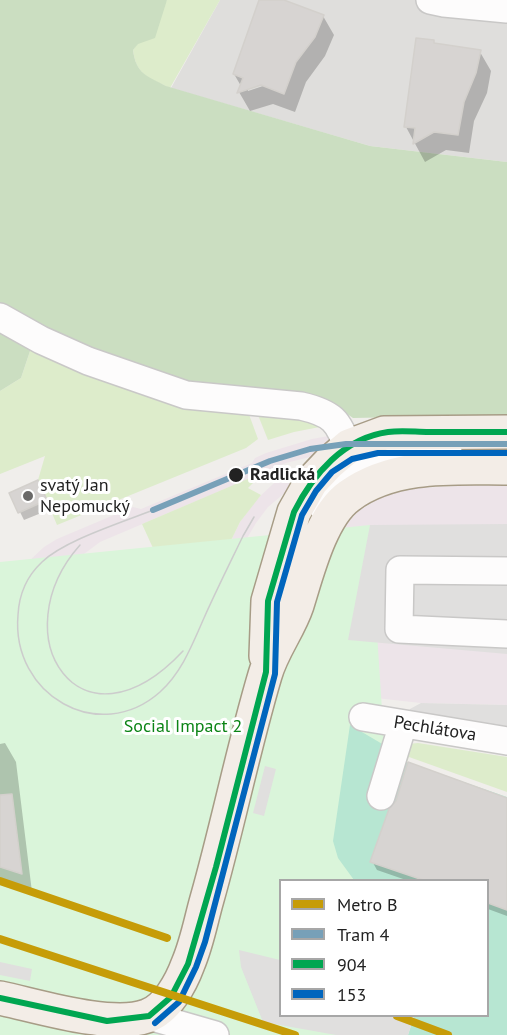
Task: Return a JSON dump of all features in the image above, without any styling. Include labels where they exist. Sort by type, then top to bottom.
[{"type":"main road","points":[[266,672],[268,601],[294,512],[319,472],[348,460],[364,439],[384,433],[507,432]]},
{"type":"main road","points":[[0,998],[107,1021],[148,1016],[171,996],[188,964],[216,867],[266,672],[296,606],[302,582],[328,520],[349,496],[365,486],[396,476],[430,469],[507,468]]},
{"type":"street","points":[[430,0],[507,9]]},
{"type":"street","points":[[0,317],[41,340],[88,362],[186,395],[301,406],[317,410],[336,420],[341,429],[348,460]]},
{"type":"street","points":[[302,582],[305,550],[313,527],[356,447],[377,444],[507,444]]},
{"type":"street","points":[[348,460],[379,459],[400,455],[507,455]]},
{"type":"street","points":[[348,460],[430,469]]},
{"type":"street","points":[[507,571],[400,570],[399,629],[507,634]]},
{"type":"street","name":"Pechlátova","points":[[363,717],[507,741]]},
{"type":"street","points":[[381,796],[403,724]]},
{"type":"street","points":[[148,1016],[215,1035]]},
{"type":"shaded area","points":[[220,0],[507,0],[507,162],[370,146],[171,88]]},
{"type":"shaded area","points":[[334,435],[339,442],[326,453],[286,463],[100,542],[72,563],[58,580],[48,596],[42,619],[43,639],[52,660],[75,680],[98,686],[111,686],[140,675],[168,653],[189,627],[240,522],[255,501],[290,472],[322,457],[296,487],[293,486],[268,507],[256,523],[242,547],[180,684],[157,707],[124,721],[95,723],[80,720],[66,716],[46,705],[21,679],[9,655],[5,640],[5,610],[13,584],[28,562],[44,547],[57,539],[133,507],[141,509],[252,463],[255,458],[266,453]]},
{"type":"shaded area","points":[[507,485],[507,705],[421,703],[313,691],[343,528],[359,511],[378,499],[398,492],[420,488]]},
{"type":"shaded area","points":[[507,524],[507,654],[348,640],[370,525]]},
{"type":"shaded area","points":[[421,703],[507,705],[507,741],[403,724],[410,709]]},
{"type":"shaded area","points":[[265,766],[276,769],[264,816],[253,813]]},
{"type":"shaded area","points":[[239,950],[279,960],[279,1017],[414,1017],[408,1035],[336,1035],[263,1022],[241,967]]},
{"type":"shaded area","points":[[0,962],[32,969],[30,981],[0,975]]},
{"type":"green space","points":[[0,0],[167,0],[155,38],[138,44],[133,50],[134,58],[140,69],[148,77],[166,86],[370,146],[507,162],[507,415],[353,418],[331,403],[179,386],[31,348],[21,378],[0,391]]},
{"type":"green space","points":[[167,0],[220,0],[170,88],[141,71],[137,66],[133,50]]},
{"type":"green space","points":[[31,348],[43,356],[55,354],[247,409],[258,439],[246,448],[57,525],[38,480],[45,456],[0,474],[0,391],[21,378]]},
{"type":"green space","points":[[256,410],[278,411],[325,426],[268,440]]},
{"type":"green space","points":[[264,472],[248,488],[261,495],[240,522],[189,627],[142,524]]},
{"type":"green space","name":"Social Impact 2","points":[[370,525],[393,879],[279,879],[279,1017],[403,1035],[0,1035],[0,562]]},
{"type":"green space","points":[[350,725],[384,745],[406,762],[507,797],[507,1035],[408,1035],[414,1017],[489,1017],[489,879],[353,879],[338,858],[333,841]]},
{"type":"green space","points":[[418,743],[507,757],[507,792],[409,757],[393,798],[408,744]]},
{"type":"building","points":[[259,0],[284,0],[324,15],[315,37],[296,62],[284,94],[261,85],[237,93],[243,78],[233,74]]},
{"type":"building","points":[[416,38],[481,50],[476,73],[464,102],[458,135],[434,132],[413,144],[415,128],[404,127]]},
{"type":"building","name":"svatý Jan Nepomucký","points":[[38,480],[47,500],[18,513],[9,493]]},
{"type":"building","points":[[408,762],[507,798],[507,910],[489,903],[489,879],[420,879],[370,862],[389,809],[396,801]]},
{"type":"building","points":[[12,794],[22,874],[0,867],[0,795]]},
{"type":"tram line","name":"4","points":[[153,510],[270,461],[310,449],[346,444],[507,444]]},
{"type":"tram line","points":[[153,510],[65,546],[42,562],[32,573],[25,586],[18,615],[20,643],[29,668],[44,689],[64,704],[86,712],[111,714],[136,707],[160,692],[186,658],[254,517]]},
{"type":"tram line","points":[[80,545],[57,580],[48,615],[50,647],[63,673],[84,690],[112,694],[146,682],[183,651]]},
{"type":"metro line","name":"B","points":[[0,881],[167,938]]},
{"type":"metro line","name":"B","points":[[0,939],[295,1035]]},
{"type":"metro line","name":"B","points":[[400,1017],[448,1035]]},
{"type":"transit line","name":"904","points":[[0,998],[107,1021],[149,1016],[171,997],[188,964],[216,867],[266,672],[268,601],[294,512],[302,498],[320,472],[332,460],[357,442],[372,436],[398,431],[507,432]]},
{"type":"transit line","name":"153","points":[[155,1023],[179,1002],[205,942],[275,674],[277,602],[302,515],[316,491],[332,472],[352,459],[378,453],[507,453]]},
{"type":"place","name":"Radlická","points":[[236,475]]},
{"type":"place","name":"svatý Jan Nepomucký","points":[[28,496]]}]
